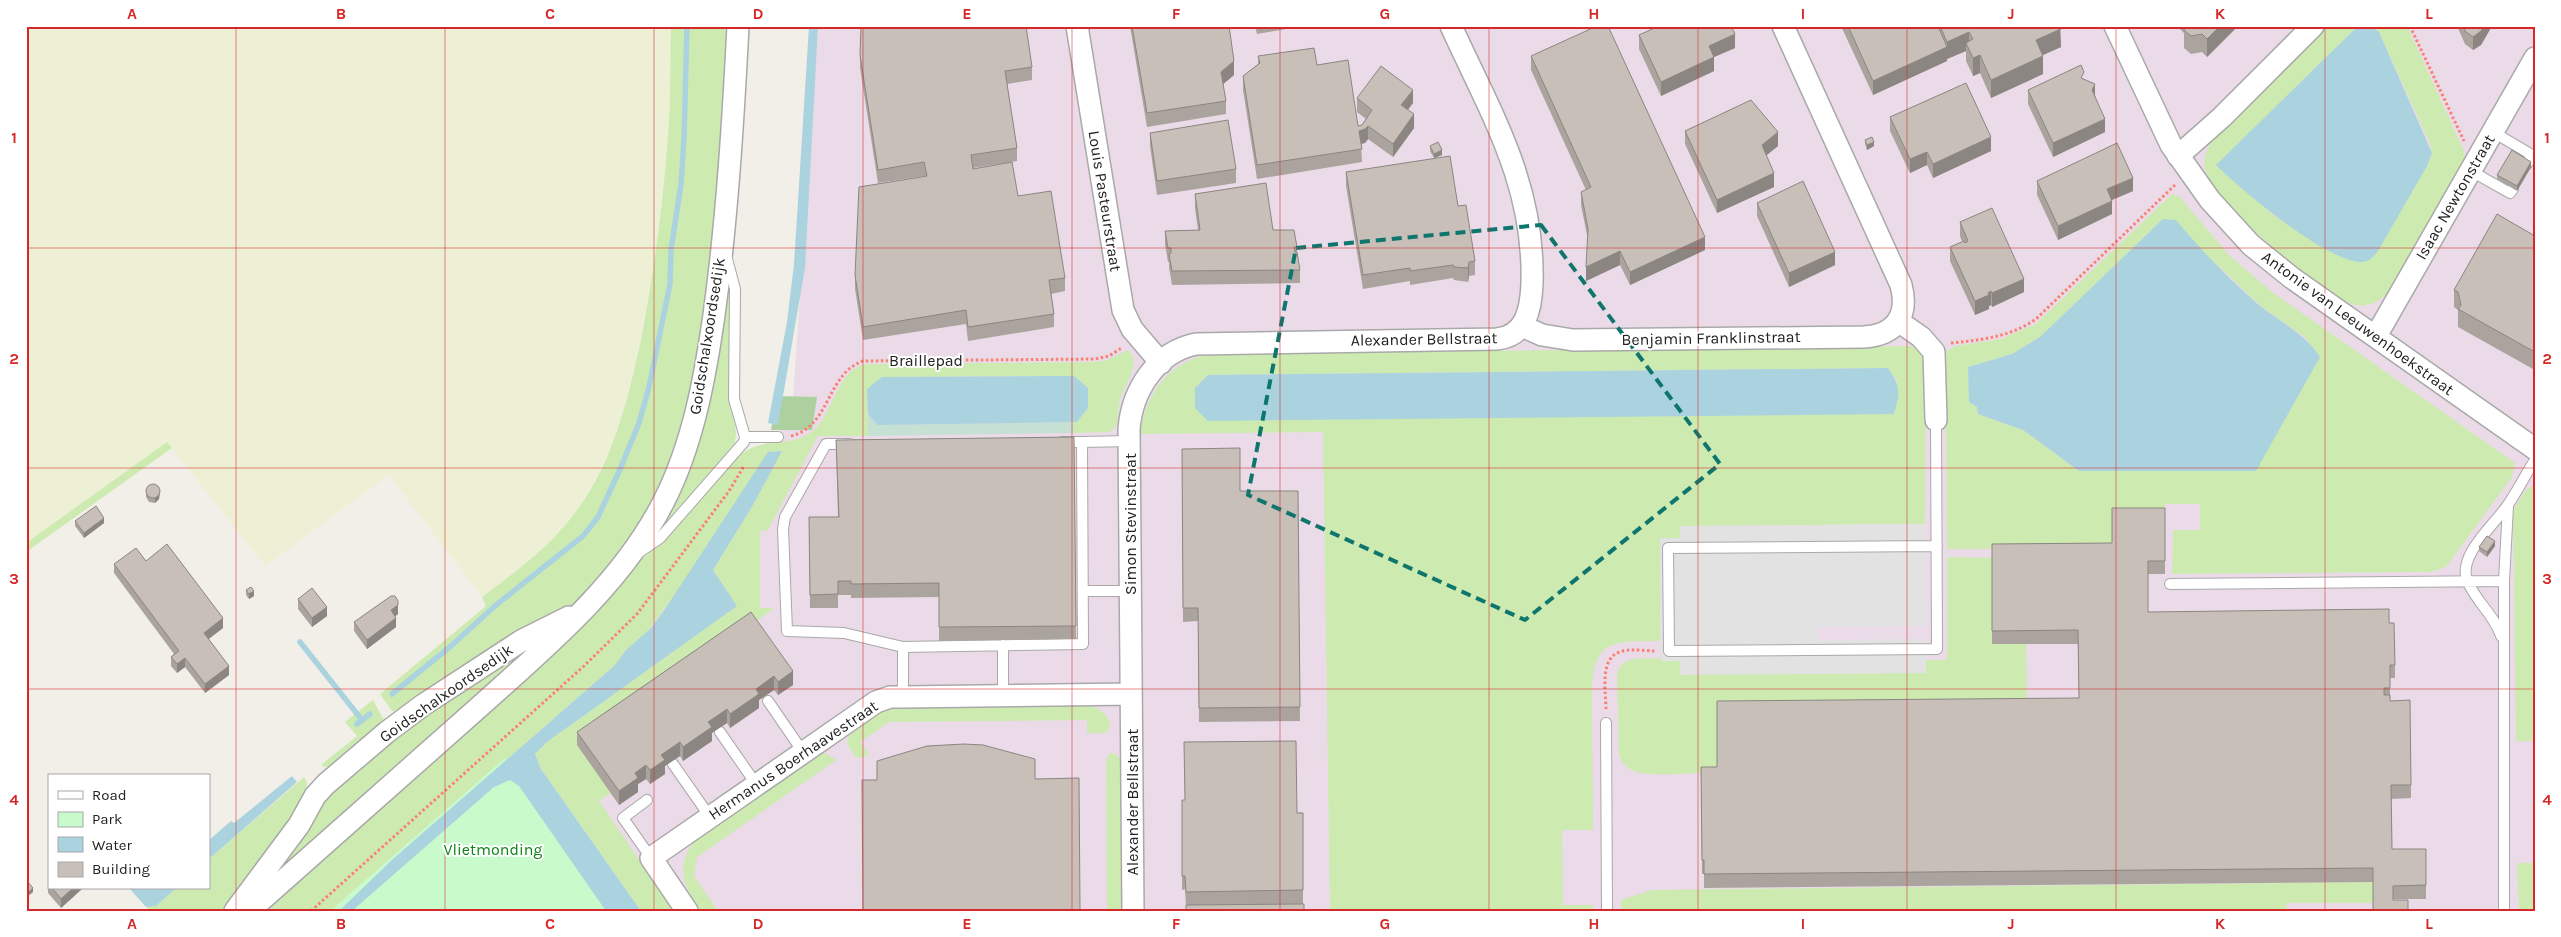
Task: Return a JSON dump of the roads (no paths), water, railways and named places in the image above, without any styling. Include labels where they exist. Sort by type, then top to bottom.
[{"type":"street","name":"Goidschalxoordsedijk","points":[[249,911],[494,693],[580,612],[625,560],[664,501],[685,450],[704,376],[722,242],[738,26]]},
{"type":"street","name":"Louis Pasteurstraat","points":[[1077,26],[1121,303],[1126,319],[1161,363]]},
{"type":"street","points":[[1450,26],[1510,154],[1523,193],[1532,247],[1532,278],[1530,308],[1522,326]]},
{"type":"street","points":[[1783,26],[1901,285],[1904,303],[1898,322],[1931,346],[1935,356],[1936,420]]},
{"type":"street","name":"Antonie van Leeuwenhoekstraat","points":[[2115,26],[2158,121],[2178,156],[2220,211],[2260,254],[2535,449]]},
{"type":"street","points":[[2178,156],[2218,122],[2313,26]]},
{"type":"street","name":"Isaac Newtonstraat","points":[[2376,336],[2535,58]]},
{"type":"street","name":"Benjamin Franklinstraat","points":[[1522,326],[1537,334],[1565,339],[1641,339],[1873,336],[1885,333],[1898,322]]},
{"type":"street","name":"Alexander Bellstraat","points":[[1161,363],[1183,348],[1202,343],[1497,339],[1510,336],[1522,326]]},
{"type":"street","name":"Simon Stevinstraat","points":[[1131,694],[1129,441],[1133,402],[1146,378],[1161,363]]},
{"type":"street","name":"Goidschalxoordsedijk","points":[[235,911],[299,825],[315,796],[326,784],[387,732],[423,705],[521,641],[580,612]]},
{"type":"street","name":"Alexander Bellstraat","points":[[1131,694],[1133,911]]},
{"type":"street","name":"Hermanus Boerhaavestraat","points":[[651,858],[876,702],[890,697],[1131,694]]},
{"type":"street","points":[[651,858],[687,911]]},
{"type":"lane","points":[[2493,132],[2519,153],[2532,155],[2527,164]]},
{"type":"lane","points":[[2473,167],[2500,184],[2510,194],[2513,188]]},
{"type":"lane","points":[[625,560],[646,550],[660,538],[739,449],[745,436],[735,409],[733,391],[734,279],[722,242]]},
{"type":"lane","points":[[1936,420],[1937,546],[1937,649],[1669,651],[1668,548],[1937,546]]},
{"type":"lane","points":[[745,436],[778,438]]},
{"type":"lane","points":[[1054,442],[1129,441]]},
{"type":"lane","points":[[866,444],[826,444],[785,517],[783,529],[787,631],[844,633],[903,647],[1084,644],[1082,442]]},
{"type":"lane","points":[[2504,646],[2496,622],[2468,581],[2466,572],[2469,557],[2508,506],[2535,460]]},
{"type":"lane","points":[[2504,911],[2504,581],[2508,506]]},
{"type":"lane","points":[[2170,584],[2504,581]]},
{"type":"lane","points":[[1083,591],[1130,591]]},
{"type":"lane","points":[[1003,645],[1004,695]]},
{"type":"lane","points":[[903,647],[903,697]]},
{"type":"lane","points":[[768,701],[803,752]]},
{"type":"lane","points":[[1606,723],[1607,911]]},
{"type":"lane","points":[[720,732],[756,784]]},
{"type":"lane","points":[[673,764],[710,817]]},
{"type":"lane","points":[[648,800],[623,818],[651,858]]},
{"type":"water","points":[[809,26],[818,26],[805,268],[778,425],[768,423],[787,322],[794,264]]},
{"type":"water","points":[[2358,26],[2371,26],[2379,32],[2432,153],[2427,166],[2378,251],[2370,259],[2363,262],[2348,259],[2308,239],[2286,224],[2216,165]]},
{"type":"water","points":[[2163,219],[2176,220],[2237,285],[2259,305],[2307,341],[2320,357],[2256,471],[2079,471],[2023,430],[1978,414],[1977,407],[1969,402],[1968,367],[2012,354],[2040,337]]},
{"type":"water","points":[[1888,368],[1898,390],[1894,414],[1208,421],[1195,408],[1195,388],[1208,375]]},
{"type":"water","points":[[1074,376],[1088,388],[1088,408],[1077,422],[878,425],[868,414],[867,389],[882,377]]},
{"type":"water","points":[[782,451],[753,505],[713,570],[737,606],[547,742],[535,754],[541,769],[641,911],[606,911],[519,786],[510,780],[494,787],[352,911],[339,911],[393,859],[615,665],[626,650],[651,628],[768,452]]},
{"type":"water","points":[[292,776],[297,782],[210,858],[210,839],[231,821],[234,823]]},
{"type":"water","points":[[131,890],[174,890],[156,906],[146,907]]},
{"type":"waterway","points":[[392,694],[451,646],[496,605],[583,536],[598,517],[621,467],[639,423],[649,387],[670,284],[671,250],[681,184],[684,139],[687,26]]},
{"type":"waterway","points":[[300,642],[362,720]]},
{"type":"waterway","points":[[357,724],[370,714]]},
{"type":"park label","name":"Vlietmonding","points":[[493,849]]}]
